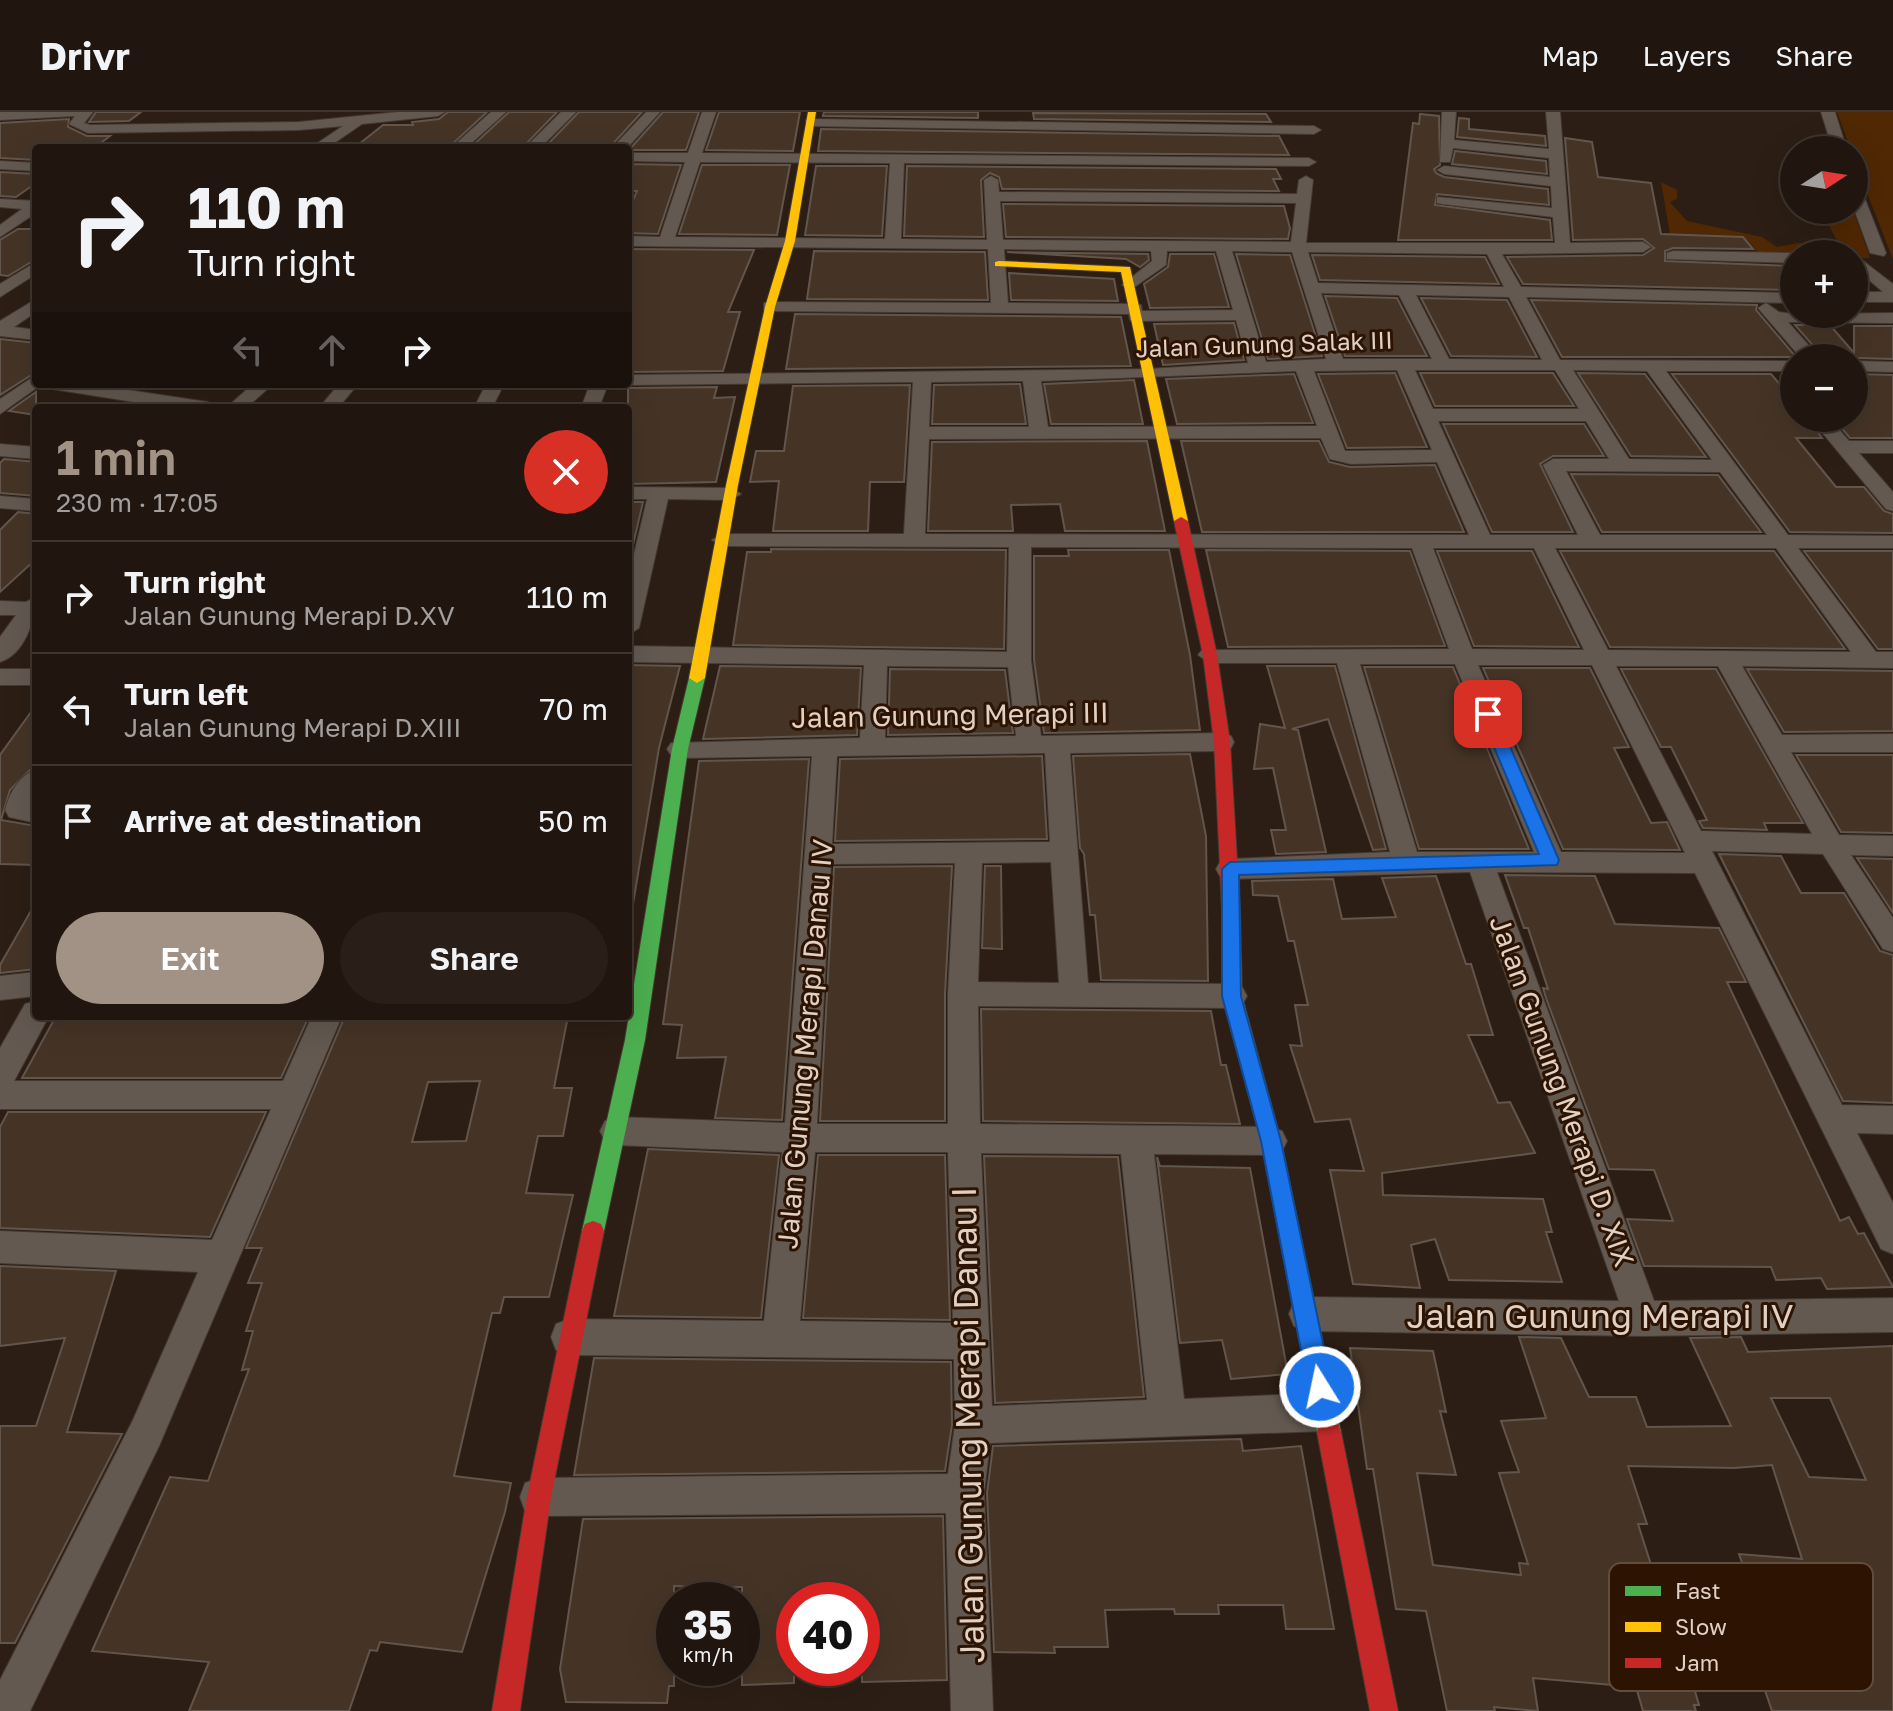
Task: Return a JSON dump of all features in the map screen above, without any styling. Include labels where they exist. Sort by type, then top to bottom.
[{"type":"street","points":[[0,116],[5,112]]},
{"type":"street","points":[[208,141],[242,112]]},
{"type":"street","points":[[320,112],[317,116],[438,112]]},
{"type":"street","points":[[463,144],[499,112]]},
{"type":"street","points":[[536,144],[569,112]]},
{"type":"street","points":[[623,144],[653,112]]},
{"type":"street","points":[[666,241],[709,112]]},
{"type":"street","points":[[1315,112],[1298,247],[1336,364]]},
{"type":"street","points":[[1449,112],[1439,206],[1560,213]]},
{"type":"street","points":[[1552,112],[1563,249]]},
{"type":"street","points":[[1828,112],[1836,136]]},
{"type":"street","points":[[0,116],[82,113]]},
{"type":"street","points":[[82,113],[76,124],[88,129],[353,125],[395,114]]},
{"type":"street","points":[[632,1005],[637,965],[702,656],[731,494],[770,307],[790,241],[812,117],[1030,119],[1314,130]]},
{"type":"street","points":[[984,119],[998,244],[1000,307]]},
{"type":"street","points":[[1030,119],[1033,161]]},
{"type":"street","points":[[323,144],[353,125],[386,133]]},
{"type":"street","points":[[277,141],[299,126]]},
{"type":"street","points":[[1447,143],[1555,154]]},
{"type":"street","points":[[632,157],[1309,162]]},
{"type":"street","points":[[893,243],[897,159]]},
{"type":"street","points":[[0,165],[32,167]]},
{"type":"street","points":[[1444,170],[1558,182]]},
{"type":"street","points":[[993,196],[1302,199]]},
{"type":"street","points":[[0,203],[32,206]]},
{"type":"street","points":[[0,232],[32,209]]},
{"type":"street","points":[[1867,224],[1878,253]]},
{"type":"street","points":[[632,241],[1492,249],[1643,247]]},
{"type":"street","points":[[1130,285],[1160,262],[1158,246]]},
{"type":"street","points":[[1223,247],[1258,366]]},
{"type":"street","points":[[1492,249],[1558,365],[1623,465]]},
{"type":"street","points":[[1716,298],[1676,256],[1780,258]]},
{"type":"street","points":[[999,264],[1126,269],[1210,655],[1222,742],[1230,869],[1232,996],[1271,1141],[1384,1711]]},
{"type":"street","points":[[5,285],[32,269]]},
{"type":"street","points":[[1868,296],[1893,294],[1885,276]]},
{"type":"street","points":[[1312,288],[1780,298]]},
{"type":"street","points":[[1406,292],[1443,364]]},
{"type":"street","points":[[1759,299],[1798,344]]},
{"type":"street","points":[[770,307],[1000,307],[1241,315]]},
{"type":"street","points":[[3,333],[32,308]]},
{"type":"street","points":[[1774,317],[1893,318]]},
{"type":"street","points":[[3,333],[32,335]]},
{"type":"street","points":[[1403,363],[1482,541]]},
{"type":"street","name":"Jalan Gunung Salak III","points":[[632,380],[1147,374],[1258,366],[1403,363],[1780,366]]},
{"type":"street","points":[[1303,365],[1333,452],[1341,457],[1445,456]]},
{"type":"street","points":[[1652,365],[1869,660]]},
{"type":"street","points":[[1774,366],[1780,373]]},
{"type":"street","points":[[1868,366],[1893,367]]},
{"type":"street","points":[[1031,374],[1039,432]]},
{"type":"street","points":[[914,540],[922,377]]},
{"type":"street","points":[[0,408],[32,387]]},
{"type":"street","points":[[79,388],[182,404]]},
{"type":"street","points":[[150,399],[162,388]]},
{"type":"street","points":[[240,404],[259,388]]},
{"type":"street","points":[[332,404],[346,388]]},
{"type":"street","points":[[1426,415],[1592,415]]},
{"type":"street","points":[[918,433],[1326,432]]},
{"type":"street","points":[[1831,432],[1893,505]]},
{"type":"street","points":[[1844,447],[1893,447]]},
{"type":"street","points":[[0,450],[32,453]]},
{"type":"street","points":[[1592,541],[1553,465],[1727,466]]},
{"type":"street","points":[[632,493],[731,494]]},
{"type":"street","points":[[632,611],[659,493]]},
{"type":"street","points":[[0,502],[32,505]]},
{"type":"street","points":[[1020,539],[1019,660],[1043,743],[1065,852],[1074,995]]},
{"type":"street","points":[[723,540],[1893,542]]},
{"type":"street","points":[[1420,540],[1463,656],[1551,860]]},
{"type":"street","points":[[1541,541],[1893,1238]]},
{"type":"street","points":[[0,608],[32,606]]},
{"type":"street","points":[[0,654],[32,609]]},
{"type":"street","points":[[632,654],[1019,660]]},
{"type":"street","points":[[1210,655],[1893,660]]},
{"type":"street","points":[[1346,655],[1406,862]]},
{"type":"street","points":[[872,746],[876,658]]},
{"type":"street","points":[[1725,658],[1833,846],[1893,941]]},
{"type":"street","points":[[0,677],[32,677]]},
{"type":"street","name":"Jalan Gunung Merapi III","points":[[680,749],[1222,742]]},
{"type":"street","points":[[1775,744],[1893,743]]},
{"type":"street","name":"Jalan Gunung Merapi Danau IV","points":[[780,1340],[800,1138],[821,854],[825,747]]},
{"type":"street","points":[[32,784],[20,801],[18,810],[32,812]]},
{"type":"street","points":[[1230,869],[1893,846]]},
{"type":"street","points":[[821,854],[1065,852]]},
{"type":"street","name":"Jalan Gunung Merapi Danau I","points":[[969,853],[963,994],[964,1138],[974,1425],[965,1493],[972,1711]]},
{"type":"street","name":"Jalan Gunung Merapi D. XIX","points":[[1480,862],[1643,1319]]},
{"type":"street","points":[[0,988],[32,984]]},
{"type":"street","points":[[963,994],[1232,996]]},
{"type":"street","points":[[0,1077],[32,1020]]},
{"type":"street","points":[[7,1711],[146,1433],[325,1020]]},
{"type":"street","points":[[506,1711],[539,1497],[569,1337],[616,1131],[630,1020]]},
{"type":"street","points":[[0,1095],[293,1095]]},
{"type":"street","points":[[1833,1119],[1893,1120]]},
{"type":"street","points":[[616,1131],[800,1138],[1271,1141]]},
{"type":"street","points":[[1136,1140],[1168,1418]]},
{"type":"street","points":[[0,1247],[222,1257]]},
{"type":"street","name":"Jalan Gunung Merapi IV","points":[[1307,1314],[1643,1319],[1893,1315]]},
{"type":"street","points":[[569,1337],[970,1341]]},
{"type":"street","points":[[974,1425],[1324,1412]]},
{"type":"street","points":[[539,1497],[965,1493]]},
{"type":"shaded area","points":[[1837,112],[1893,112],[1893,259],[1868,196],[1868,136],[1846,136]]},
{"type":"shaded area","points":[[1661,182],[1677,190],[1677,199],[1670,202],[1687,221],[1762,237],[1780,246],[1780,256],[1761,256],[1747,240],[1722,240],[1717,235],[1670,234]]},
{"type":"shaded area","points":[[1828,224],[1858,224],[1864,240],[1836,240]]},
{"type":"building","points":[[96,112],[141,112],[129,121],[89,122]]},
{"type":"building","points":[[448,112],[487,112],[452,144],[359,144],[383,125],[413,125],[412,122],[439,119]]},
{"type":"building","points":[[509,112],[557,112],[526,144],[474,144]]},
{"type":"building","points":[[579,112],[642,112],[613,144],[548,144]]},
{"type":"building","points":[[663,112],[699,112],[686,150],[632,150]]},
{"type":"building","points":[[719,112],[800,112],[793,151],[706,150]]},
{"type":"building","points":[[824,112],[978,112],[978,118],[823,116]]},
{"type":"building","points":[[1033,113],[1266,114],[1271,122],[1034,119]]},
{"type":"building","points":[[1420,114],[1439,116],[1440,165],[1434,169],[1436,173],[1444,177],[1548,189],[1549,205],[1437,194],[1435,205],[1550,220],[1552,240],[1398,240],[1413,123],[1419,124]]},
{"type":"building","points":[[1459,118],[1469,119],[1469,129],[1545,136],[1546,146],[1457,137]]},
{"type":"building","points":[[69,119],[68,127],[87,136],[110,136],[99,144],[32,144],[32,160],[0,158],[0,123]]},
{"type":"building","points":[[821,129],[1279,136],[1289,155],[818,151]]},
{"type":"building","points":[[1565,138],[1592,142],[1598,177],[1651,183],[1661,234],[1743,237],[1753,249],[1673,248],[1665,251],[1665,261],[1780,265],[1780,290],[1523,284],[1507,257],[1643,255],[1654,248],[1643,239],[1573,240]]},
{"type":"building","points":[[1455,151],[1546,161],[1547,174],[1452,164]]},
{"type":"building","points":[[632,164],[681,165],[658,234],[632,233],[632,203],[637,191],[632,191]]},
{"type":"building","points":[[702,165],[790,165],[777,235],[679,234]]},
{"type":"building","points":[[816,166],[887,166],[882,236],[805,235]]},
{"type":"building","points":[[907,166],[1276,169],[1281,179],[1273,179],[1279,191],[1002,189],[999,177],[990,173],[981,180],[984,237],[904,236]]},
{"type":"building","points":[[0,172],[32,174],[32,186],[16,197],[0,196]]},
{"type":"building","points":[[1003,204],[1284,206],[1290,228],[1288,239],[1006,237]]},
{"type":"building","points":[[18,229],[32,229],[32,261],[8,276],[0,275],[0,240]]},
{"type":"building","points":[[632,249],[754,250],[728,312],[740,312],[723,371],[632,372]]},
{"type":"building","points":[[814,251],[985,252],[988,300],[807,299]]},
{"type":"building","points":[[1007,252],[1148,254],[1149,260],[1140,267],[1126,259]]},
{"type":"building","points":[[1170,254],[1214,254],[1229,307],[1150,308],[1144,284],[1168,267]]},
{"type":"building","points":[[1236,254],[1290,255],[1322,356],[1268,359]]},
{"type":"building","points":[[1312,255],[1485,257],[1499,284],[1320,280]]},
{"type":"building","points":[[1009,273],[1114,279],[1118,301],[1011,300]]},
{"type":"building","points":[[1325,296],[1397,298],[1427,356],[1345,356]]},
{"type":"building","points":[[1421,298],[1507,300],[1537,357],[1451,356]]},
{"type":"building","points":[[1531,300],[1757,305],[1756,310],[1785,344],[1780,344],[1780,357],[1562,357]]},
{"type":"building","points":[[795,314],[1121,317],[1131,366],[786,369]]},
{"type":"building","points":[[1234,323],[1244,360],[1163,365],[1154,324]]},
{"type":"building","points":[[1893,326],[1893,359],[1868,358],[1868,344],[1854,344],[1854,328]]},
{"type":"building","points":[[1798,328],[1833,328],[1846,344],[1812,344]]},
{"type":"building","points":[[0,339],[32,343],[32,375],[0,395]]},
{"type":"building","points":[[1395,373],[1427,447],[1347,448],[1318,374]]},
{"type":"building","points":[[1420,373],[1553,373],[1574,406],[1435,406]]},
{"type":"building","points":[[1578,373],[1645,374],[1706,457],[1631,456]]},
{"type":"building","points":[[1294,374],[1313,423],[1177,424],[1166,379]]},
{"type":"building","points":[[1672,374],[1771,374],[1780,385],[1780,432],[1818,432],[1822,438],[1796,438],[1836,487],[1864,487],[1884,511],[1893,514],[1893,533],[1790,532]]},
{"type":"building","points":[[1868,374],[1893,375],[1893,438],[1850,438],[1845,432],[1868,432]]},
{"type":"building","points":[[1134,380],[1143,424],[1051,424],[1044,384]]},
{"type":"building","points":[[1020,384],[1026,424],[932,424],[934,385]]},
{"type":"building","points":[[910,385],[904,482],[870,482],[868,531],[773,531],[779,481],[750,482],[756,451],[784,451],[793,386]]},
{"type":"building","points":[[717,387],[714,398],[735,397],[716,482],[632,484],[632,404],[628,404],[628,388]]},
{"type":"building","points":[[36,392],[32,414],[9,411]]},
{"type":"building","points":[[1443,424],[1584,424],[1604,456],[1553,456],[1540,464],[1573,532],[1492,532]]},
{"type":"building","points":[[1147,441],[1165,531],[1065,531],[1060,504],[1011,505],[1013,531],[928,531],[932,442]]},
{"type":"building","points":[[1181,441],[1319,441],[1329,462],[1350,467],[1435,465],[1464,532],[1202,532]]},
{"type":"building","points":[[4,459],[32,462],[32,496],[0,493],[0,463]]},
{"type":"building","points":[[1571,474],[1718,475],[1761,532],[1602,532]]},
{"type":"building","points":[[632,502],[643,502],[632,549]]},
{"type":"building","points":[[18,512],[32,514],[32,563],[0,592],[0,530]]},
{"type":"building","points":[[771,549],[1006,550],[1004,649],[733,645],[747,552],[771,552]]},
{"type":"building","points":[[1068,550],[1169,550],[1190,655],[1200,730],[1044,733],[1034,660],[1034,556],[1069,556]]},
{"type":"building","points":[[1206,550],[1410,551],[1445,646],[1228,647]]},
{"type":"building","points":[[1437,551],[1532,551],[1579,647],[1474,646]]},
{"type":"building","points":[[1560,551],[1774,551],[1845,649],[1610,647]]},
{"type":"building","points":[[1804,551],[1893,551],[1893,649],[1878,649]]},
{"type":"building","points":[[632,665],[680,666],[659,748],[632,910]]},
{"type":"building","points":[[720,666],[861,668],[857,735],[703,739]]},
{"type":"building","points":[[1267,666],[1335,666],[1386,849],[1373,850],[1328,719],[1292,729],[1298,730],[1326,852],[1276,854],[1271,830],[1286,830],[1273,768],[1254,769],[1260,724],[1285,728]]},
{"type":"building","points":[[1364,667],[1453,667],[1529,849],[1419,849]]},
{"type":"building","points":[[1483,668],[1590,668],[1629,747],[1614,748],[1651,823],[1667,822],[1680,850],[1563,849]]},
{"type":"building","points":[[890,669],[1005,670],[1013,733],[888,735]]},
{"type":"building","points":[[1621,669],[1716,669],[1803,823],[1764,823],[1767,830],[1703,828],[1699,821],[1707,820],[1671,747],[1661,747]]},
{"type":"building","points":[[1747,669],[1893,671],[1893,731],[1784,732]]},
{"type":"building","points":[[32,711],[32,768],[10,790],[1,820],[32,825],[32,865],[0,864],[0,755]]},
{"type":"building","points":[[1190,754],[1206,836],[1208,981],[1101,980],[1095,915],[1090,915],[1084,854],[1080,848],[1073,756]]},
{"type":"building","points":[[1796,755],[1893,755],[1893,833],[1841,832]]},
{"type":"building","points":[[1042,756],[1047,839],[835,841],[840,759]]},
{"type":"building","points":[[809,759],[782,1120],[715,1118],[726,1057],[677,1058],[682,1025],[663,1024],[699,761]]},
{"type":"building","points":[[1719,854],[1781,856],[1801,893],[1844,893],[1880,951],[1893,955],[1893,1103],[1843,1101]]},
{"type":"building","points":[[1857,858],[1893,859],[1893,913]]},
{"type":"building","points":[[952,866],[945,994],[945,1121],[820,1121],[834,867]]},
{"type":"building","points":[[985,866],[1001,866],[1002,949],[982,948]]},
{"type":"building","points":[[1505,875],[1595,876],[1615,924],[1719,928],[1746,982],[1727,982],[1840,1221],[1849,1217],[1858,1234],[1864,1233],[1893,1287],[1827,1289],[1821,1278],[1776,1280],[1771,1267],[1644,1266],[1627,1219],[1673,1221],[1654,1170],[1609,1169],[1546,998],[1543,988],[1548,989],[1528,928],[1524,928]]},
{"type":"building","points":[[1436,876],[1466,964],[1471,964],[1493,1035],[1468,1035],[1498,1103],[1510,1102],[1535,1153],[1382,1173],[1383,1195],[1543,1199],[1552,1232],[1546,1232],[1562,1282],[1449,1280],[1435,1239],[1411,1245],[1420,1288],[1353,1284],[1330,1170],[1364,1171],[1350,1119],[1315,1122],[1290,1045],[1302,1046],[1295,1005],[1308,1005],[1294,941],[1288,941],[1278,896],[1253,895],[1252,881],[1333,879],[1342,919],[1396,917],[1382,878]]},
{"type":"building","points":[[32,909],[32,969],[0,973],[0,965]]},
{"type":"building","points":[[981,1009],[1211,1011],[1221,1065],[1226,1065],[1240,1124],[983,1121]]},
{"type":"building","points":[[54,1020],[307,1020],[281,1078],[22,1078]]},
{"type":"building","points":[[343,1020],[567,1020],[554,1088],[572,1088],[563,1136],[538,1136],[526,1193],[573,1195],[549,1297],[504,1297],[500,1313],[492,1313],[454,1476],[511,1483],[462,1652],[380,1642],[377,1651],[370,1650],[349,1711],[189,1711],[209,1662],[92,1651],[170,1477],[208,1481],[249,1369],[242,1370],[253,1331],[246,1331],[262,1283],[248,1283],[262,1248],[246,1248]],"holes":[[[480,1081],[466,1141],[412,1142],[428,1082]]]},
{"type":"building","points":[[8,1112],[266,1112],[210,1237],[0,1228],[0,1127]]},
{"type":"building","points":[[648,1149],[779,1155],[761,1318],[614,1316]]},
{"type":"building","points":[[818,1155],[945,1155],[950,1320],[803,1318]]},
{"type":"building","points":[[984,1156],[1118,1157],[1144,1397],[995,1403]]},
{"type":"building","points":[[1157,1157],[1160,1166],[1250,1168],[1288,1374],[1231,1379],[1222,1340],[1180,1343]]},
{"type":"building","points":[[0,1266],[116,1271],[67,1432],[122,1434],[15,1643],[0,1643],[0,1426],[36,1426],[65,1338],[0,1346]]},
{"type":"building","points":[[1519,1337],[1561,1338],[1589,1397],[1636,1397],[1647,1427],[1731,1426],[1690,1338],[1741,1337],[1748,1352],[1893,1346],[1893,1711],[1772,1711],[1765,1691],[1873,1691],[1873,1563],[1742,1563],[1739,1554],[1802,1559],[1772,1465],[1734,1468],[1628,1466],[1647,1524],[1638,1524],[1650,1563],[1609,1563],[1609,1685],[1533,1678],[1538,1711],[1494,1707],[1495,1711],[1447,1711],[1426,1611],[1396,1609],[1373,1469],[1367,1469],[1350,1348],[1433,1351],[1446,1412],[1440,1411],[1456,1475],[1417,1473],[1433,1565],[1521,1575],[1519,1563],[1528,1564],[1499,1473],[1519,1472],[1501,1421],[1546,1418]],"holes":[[[1771,1398],[1830,1398],[1866,1480],[1809,1477]]]},
{"type":"building","points":[[594,1358],[951,1362],[952,1425],[945,1471],[574,1475]]},
{"type":"building","points":[[1241,1439],[1243,1451],[1301,1446],[1334,1629],[1286,1629],[1283,1605],[1218,1605],[1219,1614],[1175,1614],[1174,1609],[1105,1610],[1108,1647],[1054,1647],[1055,1653],[994,1652],[987,1493],[993,1446]]},
{"type":"building","points":[[943,1516],[947,1680],[880,1682],[880,1582],[776,1582],[776,1684],[760,1684],[760,1582],[656,1582],[656,1686],[669,1686],[667,1703],[566,1702],[560,1669],[583,1519]]},
{"type":"building","points":[[1637,1691],[1695,1691],[1699,1705],[1694,1705],[1696,1711],[1643,1711]]},
{"type":"traffic: fast","points":[[593,1231],[635,1040],[680,749],[697,678]]},
{"type":"traffic: fast","points":[[1231,910],[1232,996],[1271,1141],[1329,1432]]},
{"type":"traffic: slow","points":[[697,678],[732,485],[770,307],[790,241],[812,112]]},
{"type":"traffic: slow","points":[[999,264],[1126,269],[1181,521]]},
{"type":"traffic: jam","points":[[1181,521],[1210,655],[1222,742],[1231,910]]},
{"type":"traffic: jam","points":[[506,1711],[539,1497],[593,1231]]},
{"type":"traffic: jam","points":[[1329,1432],[1384,1711]]},
{"type":"route","points":[[1320,1387],[1271,1141],[1232,996],[1230,869],[1551,860],[1488,714]]}]
